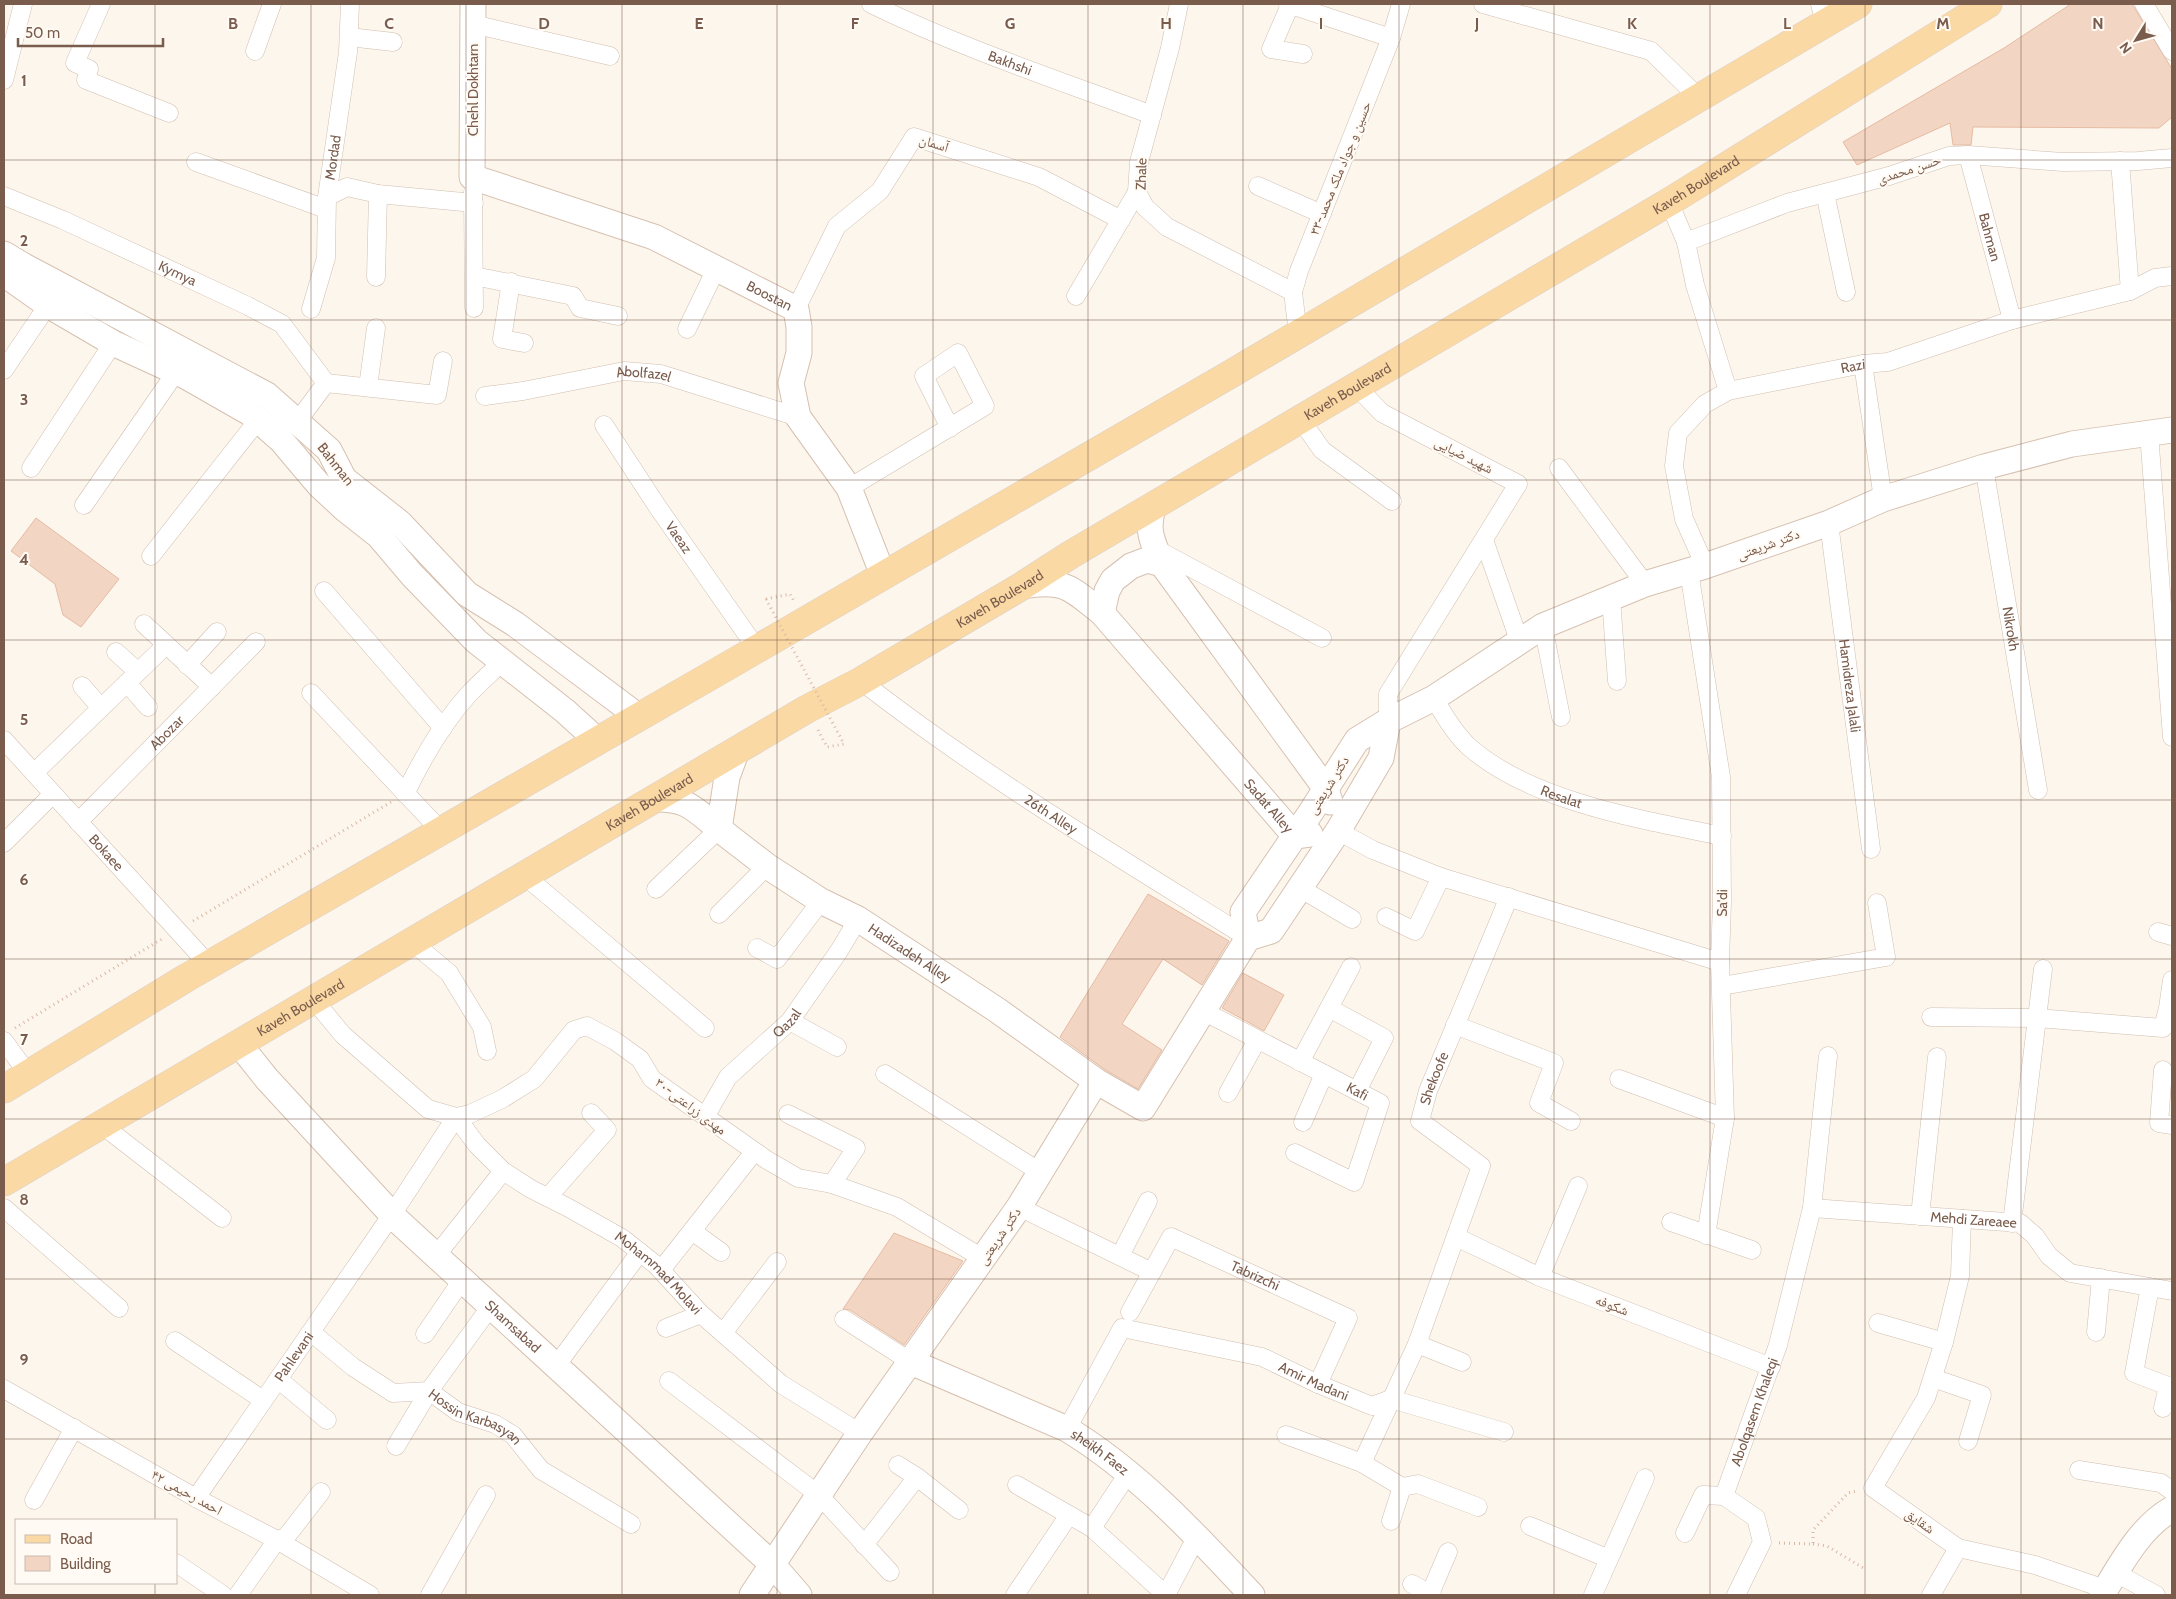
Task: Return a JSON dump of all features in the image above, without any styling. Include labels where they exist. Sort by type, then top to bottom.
[{"type":"main road","points":[[4,1089],[209,965],[883,576],[1698,98],[1822,13],[1858,4]]},
{"type":"main road","name":"Kaveh Boulevard","points":[[4,1182],[818,703],[861,681],[1669,202],[1988,4]]},
{"type":"street","points":[[4,80],[7,52],[23,4]]},
{"type":"street","points":[[101,4],[75,62],[89,69],[86,80],[170,114]]},
{"type":"street","points":[[256,51],[272,4]]},
{"type":"street","name":"Mordad","points":[[310,309],[326,258],[326,203],[349,37],[347,4]]},
{"type":"street","name":"Bakhshi","points":[[871,4],[902,19],[1010,62],[1152,114]]},
{"type":"street","name":"Zhale","points":[[1179,4],[1170,48],[1139,162],[1137,192],[1145,206],[1167,227],[1293,292]]},
{"type":"street","points":[[1303,54],[1271,49],[1289,4],[1391,38]]},
{"type":"street","name":"۳۳-حسین و جواد ملک محمد","points":[[1298,334],[1293,292],[1391,38],[1401,4]]},
{"type":"street","points":[[1483,4],[1651,51],[1698,98]]},
{"type":"street","points":[[2144,4],[2172,51]]},
{"type":"street","points":[[473,14],[610,56]]},
{"type":"street","name":"Chehl Dokhtarn","points":[[472,177],[473,14]]},
{"type":"street","points":[[349,37],[393,42]]},
{"type":"street","name":"آسمان","points":[[796,309],[837,226],[880,191],[914,137],[1039,177],[1121,220]]},
{"type":"street","name":"حسن محمدی","points":[[1686,242],[1787,203],[1889,176],[1949,156],[1968,155],[2063,162],[2172,158]]},
{"type":"street","name":"Bahman","points":[[1968,155],[2012,320]]},
{"type":"street","points":[[2120,161],[2130,290]]},
{"type":"street","points":[[196,162],[326,203],[347,187],[378,194],[474,203]]},
{"type":"street","points":[[472,177],[474,203],[474,308]]},
{"type":"street","name":"Boostan","points":[[472,177],[654,238],[796,309],[799,327],[799,353],[791,384],[798,417],[849,488],[883,576]]},
{"type":"street","points":[[1258,186],[1322,214]]},
{"type":"street","points":[[1076,296],[1137,192]]},
{"type":"street","points":[[1825,193],[1846,292]]},
{"type":"street","points":[[376,277],[378,194]]},
{"type":"street","name":"Kymya","points":[[4,196],[72,224],[248,306],[282,324],[326,383]]},
{"type":"street","points":[[1669,202],[1686,242],[1695,285],[1728,391]]},
{"type":"street","name":"Bahman","points":[[4,254],[267,396],[328,450],[344,480],[400,524],[467,594],[515,624],[639,717]]},
{"type":"street","points":[[687,329],[716,269]]},
{"type":"street","name":"Bahman","points":[[4,274],[48,305],[113,343],[176,372],[250,413],[281,440],[319,484],[346,510],[380,536],[412,575],[476,641],[551,700],[598,741]]},
{"type":"street","points":[[474,276],[573,296],[580,308],[618,316]]},
{"type":"street","name":"Razi","points":[[1697,569],[1684,519],[1674,466],[1678,432],[1705,404],[1728,391],[1863,364],[1888,362],[2012,320],[2130,290],[2155,278],[2172,276]]},
{"type":"street","points":[[511,282],[502,339],[524,343]]},
{"type":"street","points":[[4,370],[48,305]]},
{"type":"street","points":[[368,387],[376,328]]},
{"type":"street","points":[[31,468],[113,343]]},
{"type":"street","points":[[849,488],[950,428],[985,406],[958,353],[924,376],[950,428]]},
{"type":"street","points":[[297,422],[326,383],[437,395],[443,361]]},
{"type":"street","points":[[1863,364],[1884,498]]},
{"type":"street","name":"Abolfazel","points":[[485,396],[524,391],[624,371],[661,374],[798,417]]},
{"type":"street","points":[[84,505],[176,372]]},
{"type":"street","name":"شهید ضیایی","points":[[1356,387],[1382,413],[1518,484],[1388,694],[1388,721]]},
{"type":"street","points":[[151,556],[258,420]]},
{"type":"street","points":[[1301,420],[1322,450],[1392,501]]},
{"type":"street","name":"Vaeaz","points":[[604,425],[657,506],[757,649]]},
{"type":"street","points":[[2160,431],[2172,737]]},
{"type":"street","name":"دکتر شریعتی","points":[[1248,938],[1243,912],[1357,740],[1388,721],[1434,698],[1542,626],[1645,584],[1697,569],[1829,522],[1884,498],[1984,467],[2072,444],[2160,431]]},
{"type":"street","name":"Nikrokh","points":[[1984,467],[2038,790]]},
{"type":"street","points":[[1559,468],[1645,584]]},
{"type":"street","points":[[1154,506],[1149,532],[1159,556],[1326,789],[1338,831],[1373,850],[1441,877],[1720,962]]},
{"type":"street","name":"Hamidreza Jalali","points":[[1829,522],[1871,849]]},
{"type":"street","points":[[1484,540],[1519,640]]},
{"type":"street","points":[[1102,613],[1107,591],[1113,580],[1131,566],[1159,556],[1322,638]]},
{"type":"street","name":"Sa'di","points":[[1697,569],[1721,777],[1722,836],[1720,962],[1725,1118],[1706,1235]]},
{"type":"street","name":"Sadat Alley","points":[[1022,586],[1045,582],[1063,585],[1102,613],[1295,836],[1338,831]]},
{"type":"street","points":[[324,590],[443,728]]},
{"type":"street","points":[[1611,598],[1617,681]]},
{"type":"street","points":[[144,624],[212,687]]},
{"type":"street","points":[[1542,626],[1561,717]]},
{"type":"street","points":[[187,664],[217,632]]},
{"type":"street","name":"Abozar","points":[[78,822],[256,642]]},
{"type":"street","points":[[34,773],[166,645]]},
{"type":"street","points":[[116,652],[133,678],[148,707]]},
{"type":"street","points":[[405,794],[418,768],[443,728],[468,695],[502,662]]},
{"type":"street","points":[[551,700],[563,700],[573,695],[576,688],[578,671]]},
{"type":"street","name":"26th Alley","points":[[861,681],[897,710],[1040,808],[1248,938]]},
{"type":"street","points":[[82,686],[101,708]]},
{"type":"street","points":[[311,694],[441,831]]},
{"type":"street","name":"Resalat","points":[[1434,698],[1442,712],[1466,743],[1492,765],[1545,791],[1628,817],[1722,836]]},
{"type":"street","points":[[1096,1081],[1143,1108],[1248,938],[1271,931],[1298,888],[1338,831],[1381,758],[1388,721]]},
{"type":"street","name":"Bokaee","points":[[4,740],[209,965]]},
{"type":"street","points":[[656,889],[719,829],[726,777],[738,750]]},
{"type":"street","points":[[4,843],[53,794]]},
{"type":"street","name":"Hadizadeh Alley","points":[[654,799],[672,799],[688,804],[767,866],[821,902],[858,919],[997,1010],[1096,1081]]},
{"type":"street","points":[[719,914],[767,866]]},
{"type":"street","points":[[525,876],[705,1028]]},
{"type":"street","points":[[1386,917],[1415,931],[1441,877]]},
{"type":"street","points":[[1298,888],[1352,919]]},
{"type":"street","name":"Shekoofe","points":[[1456,1237],[1481,1166],[1420,1121],[1428,1091],[1509,897]]},
{"type":"street","points":[[757,948],[777,960],[821,902]]},
{"type":"street","points":[[1722,986],[1886,957],[1877,903]]},
{"type":"street","name":"Qazal","points":[[705,1117],[728,1077],[790,1021],[858,919]]},
{"type":"street","points":[[412,942],[449,973],[482,1027],[487,1051]]},
{"type":"street","points":[[1300,1062],[1351,967]]},
{"type":"street","points":[[2012,1223],[2043,969]]},
{"type":"street","points":[[1931,1017],[2037,1018],[2163,1028],[2172,980]]},
{"type":"street","points":[[314,1000],[343,1035],[428,1109],[456,1117]]},
{"type":"street","points":[[1329,1008],[1384,1038],[1357,1091]]},
{"type":"street","name":"Kafi","points":[[1203,1011],[1380,1103],[1354,1182],[1295,1153]]},
{"type":"street","points":[[790,1021],[837,1048]]},
{"type":"street","points":[[1455,1025],[1554,1063],[1539,1103],[1572,1121]]},
{"type":"street","name":"۳۰-مهدی زراعتی","points":[[456,1117],[470,1114],[494,1103],[534,1079],[574,1030],[586,1026],[615,1041],[640,1059],[652,1079],[754,1152],[798,1178],[832,1184],[897,1207],[984,1259]]},
{"type":"street","points":[[8,1035],[28,1074]]},
{"type":"street","points":[[1228,1093],[1257,1040]]},
{"type":"street","name":"Shamsabad","points":[[239,1044],[267,1079],[393,1213],[397,1220],[773,1565],[800,1595]]},
{"type":"street","name":"Abolqasem Khaleqi","points":[[1724,1496],[1778,1346],[1812,1208],[1828,1056]]},
{"type":"street","points":[[1920,1216],[1937,1057]]},
{"type":"street","points":[[2163,1070],[2159,1123],[2172,1125]]},
{"type":"street","points":[[885,1074],[1040,1172]]},
{"type":"street","points":[[1304,1122],[1324,1074]]},
{"type":"street","points":[[1618,1079],[1725,1118]]},
{"type":"street","name":"دکتر شریعتی","points":[[752,1595],[860,1434],[1019,1207],[1096,1081]]},
{"type":"street","points":[[548,1197],[607,1130],[591,1113]]},
{"type":"street","points":[[788,1114],[856,1148],[832,1184]]},
{"type":"street","name":"Mohammad Molavi","points":[[456,1117],[477,1146],[503,1171],[531,1189],[622,1238],[660,1270],[701,1314],[781,1384],[860,1434]]},
{"type":"street","name":"Pahlevani","points":[[196,1498],[393,1213],[456,1117]]},
{"type":"street","points":[[102,1125],[222,1218]]},
{"type":"street","points":[[660,1270],[754,1152]]},
{"type":"street","points":[[436,1256],[503,1171]]},
{"type":"street","points":[[1540,1277],[1578,1186]]},
{"type":"street","points":[[1120,1256],[1148,1201]]},
{"type":"street","points":[[1019,1207],[1152,1272]]},
{"type":"street","points":[[4,1208],[119,1308]]},
{"type":"street","name":"Mehdi Zareaee","points":[[1812,1208],[2020,1223],[2035,1236],[2049,1256],[2070,1273],[2172,1290]]},
{"type":"street","points":[[1873,1488],[1926,1398],[1933,1378],[1960,1276],[1962,1219]]},
{"type":"street","points":[[1671,1222],[1752,1250]]},
{"type":"street","points":[[692,1231],[721,1252]]},
{"type":"street","points":[[1362,1463],[1417,1344],[1456,1237]]},
{"type":"street","name":"شکوفه","points":[[1456,1237],[1540,1277],[1771,1367]]},
{"type":"street","name":"Tabrizchi","points":[[1130,1312],[1171,1238],[1348,1318],[1318,1384]]},
{"type":"street","points":[[556,1366],[640,1252]]},
{"type":"street","points":[[723,1333],[777,1262]]},
{"type":"street","points":[[2096,1332],[2101,1278]]},
{"type":"street","points":[[426,1334],[462,1280]]},
{"type":"street","points":[[2150,1287],[2134,1373],[2168,1386],[2163,1408]]},
{"type":"street","points":[[396,1446],[429,1391],[491,1306]]},
{"type":"street","points":[[666,1328],[701,1314]]},
{"type":"street","points":[[844,1319],[911,1362]]},
{"type":"street","points":[[1878,1323],[1944,1342]]},
{"type":"street","name":"Amir Madani","points":[[1067,1430],[1122,1328],[1262,1357],[1318,1384],[1372,1406],[1390,1399],[1504,1432]]},
{"type":"street","name":"Hossin Karbasyan","points":[[311,1332],[353,1367],[392,1393],[429,1391],[458,1412],[495,1424],[513,1435],[541,1470],[631,1524]]},
{"type":"street","points":[[175,1340],[263,1400]]},
{"type":"street","points":[[1417,1344],[1462,1362]]},
{"type":"street","name":"sheikh Faez","points":[[911,1362],[1067,1430],[1129,1472],[1197,1536],[1252,1595]]},
{"type":"street","points":[[1933,1378],[1982,1395],[1968,1441]]},
{"type":"street","points":[[278,1379],[327,1420]]},
{"type":"street","points":[[669,1381],[819,1495],[890,1572]]},
{"type":"street","name":"۴۲ احمد رحیمی","points":[[4,1389],[196,1498],[277,1540],[370,1595]]},
{"type":"street","points":[[34,1500],[74,1428]]},
{"type":"street","points":[[1286,1435],[1362,1463],[1402,1487],[1418,1484],[1478,1507]]},
{"type":"street","points":[[898,1465],[918,1477],[959,1510]]},
{"type":"street","points":[[2079,1470],[2161,1483],[2172,1490]]},
{"type":"street","points":[[1092,1528],[1129,1472]]},
{"type":"street","points":[[864,1545],[918,1477]]},
{"type":"street","points":[[1593,1595],[1645,1478]]},
{"type":"street","points":[[1017,1485],[1092,1528],[1166,1595],[1197,1536]]},
{"type":"street","points":[[1391,1521],[1402,1487]]},
{"type":"street","name":"شقایق","points":[[1873,1488],[1958,1548],[2034,1565],[2108,1586],[2156,1595]]},
{"type":"street","points":[[238,1595],[277,1540],[286,1537],[321,1492]]},
{"type":"street","points":[[430,1595],[486,1495]]},
{"type":"street","points":[[1685,1533],[1703,1495],[1724,1496],[1756,1518],[1762,1542],[1736,1595]]},
{"type":"street","points":[[2108,1586],[2143,1533],[2160,1516],[2172,1509]]},
{"type":"street","points":[[1015,1595],[1069,1515]]},
{"type":"street","points":[[1530,1526],[1609,1559]]},
{"type":"street","points":[[1931,1595],[1958,1548]]},
{"type":"street","points":[[1412,1584],[1431,1595],[1448,1552]]},
{"type":"street","points":[[178,1564],[224,1595]]},
{"type":"path","points":[[790,594],[766,599],[844,744],[828,747]]},
{"type":"path","points":[[8,1035],[177,930],[405,794]]},
{"type":"path","points":[[1813,1544],[1813,1530],[1848,1493],[1873,1488]]},
{"type":"path","points":[[1762,1542],[1827,1546],[1865,1569]]},
{"type":"building","points":[[2071,4],[2132,4],[2172,69],[2172,117],[2159,128],[1973,127],[1971,145],[1953,145],[1950,123],[1857,165],[1843,142],[2004,48]]},
{"type":"building","points":[[36,518],[119,579],[81,627],[63,615],[55,584],[11,551]]},
{"type":"building","points":[[1148,894],[1229,941],[1202,985],[1163,959],[1122,1024],[1162,1050],[1138,1089],[1104,1069],[1060,1037]]},
{"type":"building","points":[[1243,973],[1284,995],[1264,1031],[1222,1008]]},
{"type":"building","points":[[894,1233],[963,1261],[904,1345],[850,1310],[843,1309]]}]
